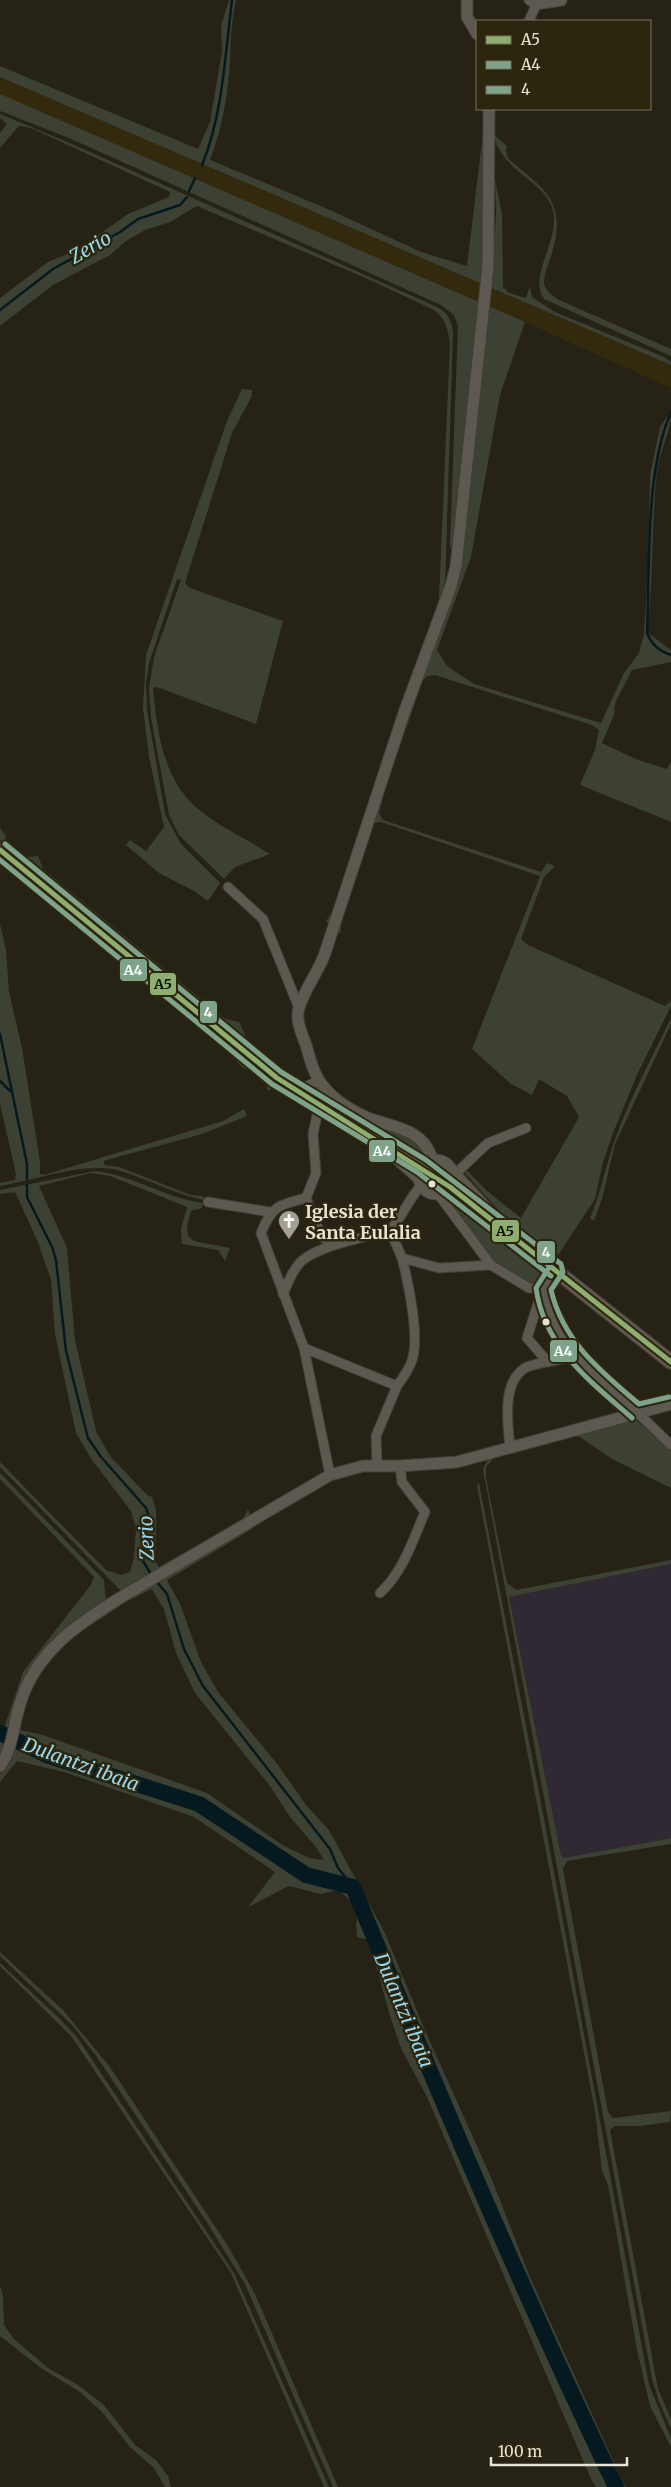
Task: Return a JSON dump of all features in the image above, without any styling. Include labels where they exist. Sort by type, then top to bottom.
[{"type":"main road","points":[[0,850],[239,1047],[296,1090],[371,1136],[423,1173],[450,1179],[514,1236],[671,1362]]},
{"type":"street","points":[[467,0],[467,17],[476,32]]},
{"type":"street","points":[[529,20],[532,2],[562,1]]},
{"type":"street","points":[[283,1294],[294,1268],[308,1254],[390,1230],[398,1221],[423,1173],[426,1146],[411,1133],[402,1127],[367,1117],[329,1093],[320,1081],[297,1017],[299,1008],[324,956],[405,710],[451,586],[460,542],[488,266],[489,110]]},
{"type":"street","points":[[228,887],[262,919],[299,1008]]},
{"type":"street","points":[[296,1090],[320,1081]]},
{"type":"street","points":[[319,1105],[313,1134],[316,1173],[306,1198],[322,1237],[334,1245]]},
{"type":"street","points":[[423,1173],[432,1194],[488,1143],[526,1128]]},
{"type":"street","points":[[450,1179],[491,1265],[529,1288],[544,1288]]},
{"type":"street","points":[[306,1198],[286,1203],[270,1212],[261,1233],[304,1348],[330,1475]]},
{"type":"street","points":[[208,1202],[270,1212]]},
{"type":"street","points":[[378,1466],[376,1436],[397,1386],[412,1361],[414,1334],[412,1294],[402,1258],[390,1230]]},
{"type":"street","points":[[402,1258],[439,1268],[491,1265]]},
{"type":"street","points":[[548,1362],[527,1338],[544,1288],[556,1270]]},
{"type":"street","points":[[544,1288],[546,1308],[556,1330],[574,1357],[637,1412],[671,1445]]},
{"type":"street","points":[[304,1348],[397,1386]]},
{"type":"street","points":[[510,1448],[506,1404],[514,1381],[525,1368],[574,1357]]},
{"type":"street","points":[[0,1766],[11,1745],[26,1689],[49,1651],[82,1622],[330,1475],[363,1466],[400,1466],[458,1462],[671,1404]]},
{"type":"street","points":[[380,1593],[389,1585],[405,1559],[425,1512],[402,1482],[400,1466]]},
{"type":"shaded area","points":[[0,77],[671,365],[671,388],[525,322],[0,95]]},
{"type":"shaded area","points":[[671,1564],[671,1838],[564,1858],[561,1854],[509,1597]]},
{"type":"green space","points":[[229,0],[236,0],[232,23],[228,87],[224,112],[210,160],[330,210],[421,252],[467,266],[483,133],[484,217],[492,271],[496,216],[495,179],[502,214],[503,287],[509,293],[526,298],[530,286],[532,297],[555,312],[664,357],[671,362],[671,365],[0,77],[0,66],[198,149],[210,122],[222,51],[221,26]]},
{"type":"green space","points":[[0,94],[525,322],[500,395],[471,557],[437,650],[447,666],[474,684],[601,723],[624,673],[639,653],[644,634],[648,570],[650,475],[660,427],[671,411],[671,419],[657,471],[651,592],[647,632],[671,650],[671,662],[632,670],[615,703],[614,715],[602,743],[638,760],[667,769],[671,762],[671,822],[580,785],[595,750],[599,730],[592,725],[435,675],[428,676],[423,680],[385,789],[379,813],[383,820],[541,872],[547,863],[555,866],[544,877],[521,939],[528,945],[665,1006],[671,1001],[671,1006],[637,1075],[613,1133],[603,1162],[595,1199],[558,1255],[552,1257],[510,1223],[464,1172],[466,1169],[486,1190],[521,1218],[579,1117],[567,1096],[539,1079],[532,1095],[511,1084],[472,1049],[540,876],[381,822],[374,823],[340,924],[341,933],[336,930],[410,706],[461,568],[487,324],[452,557],[450,543],[458,326],[454,315],[441,305],[69,138],[0,111]]},
{"type":"green space","points":[[0,114],[72,144],[439,308],[450,320],[453,331],[445,587],[332,926],[326,921],[333,911],[439,599],[450,344],[446,325],[434,310],[368,279],[197,206],[170,222],[145,230],[126,241],[110,255],[53,285],[0,326],[0,298],[48,262],[77,250],[128,214],[169,197],[170,192],[31,128],[19,126],[0,148],[0,133],[7,124],[0,118]]},
{"type":"green space","points":[[493,134],[507,146],[508,158],[539,185],[550,198],[553,205],[557,228],[555,243],[544,278],[548,291],[559,300],[671,349],[671,356],[544,299],[540,289],[540,279],[553,231],[552,207],[540,190],[505,158]]},
{"type":"green space","points":[[242,389],[252,390],[252,396],[232,433],[185,583],[190,588],[283,621],[256,724],[157,687],[153,688],[160,740],[171,772],[179,787],[189,800],[210,818],[270,854],[235,867],[224,879],[179,835],[169,815],[151,717],[149,688],[154,657],[181,580],[177,579],[149,663],[146,684],[147,710],[165,814],[181,844],[220,883],[208,901],[194,891],[159,873],[126,845],[130,840],[146,851],[164,827],[149,757],[143,708],[146,655],[227,421]]},
{"type":"green space","points":[[0,828],[6,836],[5,839],[27,857],[38,856],[43,869],[225,1019],[239,1022],[250,1046],[0,840]]},
{"type":"green space","points":[[0,860],[275,1086],[268,1091],[266,1084],[254,1073],[242,1067],[224,1048],[0,863]]},
{"type":"green space","points":[[0,924],[6,950],[9,992],[22,1048],[40,1162],[40,1174],[44,1175],[223,1121],[244,1109],[247,1116],[202,1134],[103,1161],[105,1165],[119,1167],[191,1195],[203,1196],[204,1200],[182,1194],[128,1173],[104,1168],[74,1170],[0,1186],[0,1183],[15,1180],[16,1174],[0,1104]]},
{"type":"green space","points":[[671,1018],[671,1024],[615,1144],[602,1199],[594,1221],[590,1218],[617,1134]]},
{"type":"green space","points":[[363,1121],[401,1131],[423,1149],[421,1157]]},
{"type":"green space","points":[[95,1171],[123,1177],[175,1196],[203,1203],[202,1208],[191,1211],[187,1226],[188,1236],[194,1241],[230,1248],[225,1261],[218,1250],[182,1244],[181,1229],[187,1207],[110,1176],[91,1173],[39,1186],[67,1248],[75,1340],[96,1431],[110,1456],[147,1495],[152,1497],[156,1510],[156,1562],[159,1567],[243,1519],[248,1509],[250,1517],[125,1591],[119,1589],[0,1467],[0,1462],[106,1570],[121,1575],[130,1572],[134,1558],[136,1528],[131,1511],[92,1460],[76,1433],[55,1334],[51,1280],[38,1242],[15,1192],[0,1194],[0,1190]]},
{"type":"green space","points":[[452,1198],[542,1269],[544,1277],[540,1284],[525,1281],[499,1265],[487,1253],[467,1226],[450,1200]]},
{"type":"green space","points":[[633,1417],[671,1451],[671,1488],[612,1459],[580,1437],[574,1436],[494,1458],[486,1467],[486,1478],[507,1583],[516,1590],[671,1560],[671,1564],[509,1597],[561,1855],[564,1858],[671,1838],[671,1844],[567,1861],[563,1869],[608,2112],[613,2118],[671,2111],[670,2122],[640,2126],[615,2126],[610,2130],[658,2389],[671,2419],[671,2429],[652,2379],[483,1469],[490,1455]]},
{"type":"green space","points":[[0,1473],[104,1580],[106,1601],[48,1646],[0,1761],[0,1730],[2,1731],[5,1725],[23,1672],[90,1586],[94,1577],[0,1479]]},
{"type":"green space","points":[[479,1483],[545,1824],[649,2385],[671,2438],[671,2447],[650,2406],[637,2350],[608,2185],[602,2171],[595,2111],[477,1486]]},
{"type":"green space","points":[[251,1525],[252,1529],[167,1580],[180,1604],[201,1662],[218,1692],[278,1765],[306,1805],[329,1830],[385,1933],[424,2028],[493,2182],[529,2275],[625,2487],[596,2487],[591,2479],[428,2099],[401,2048],[369,1940],[357,1937],[356,1924],[359,1909],[339,1890],[321,1894],[289,1886],[248,1907],[275,1872],[194,1817],[64,1772],[17,1761],[0,1782],[0,1774],[13,1753],[17,1731],[28,1698],[20,1730],[43,1735],[207,1793],[284,1846],[309,1858],[324,1860],[316,1847],[290,1817],[270,1786],[195,1693],[176,1653],[164,1609],[152,1589],[126,1602],[68,1640],[40,1674],[28,1696],[34,1679],[61,1644],[96,1617]]},
{"type":"green space","points":[[0,1952],[63,2010],[110,2067],[228,2246],[255,2294],[338,2487],[333,2487],[245,2284],[206,2221],[97,2057],[72,2025],[0,1956]]},
{"type":"green space","points":[[0,1963],[77,2037],[234,2273],[329,2487],[324,2487],[231,2273],[71,2036],[0,1966]]},
{"type":"green space","points":[[0,2285],[3,2297],[4,2325],[14,2339],[48,2368],[78,2385],[104,2405],[135,2445],[156,2460],[168,2476],[171,2487],[165,2487],[154,2468],[130,2447],[102,2412],[80,2392],[41,2368],[0,2336]]},
{"type":"waterway","name":"Zerio","points":[[202,165],[215,125],[219,105],[232,0]]},
{"type":"waterway","name":"Zerio","points":[[189,191],[195,178]]},
{"type":"waterway","name":"Zerio","points":[[0,310],[53,269],[120,232],[138,219],[180,205],[187,197]]},
{"type":"waterway","points":[[671,412],[663,435],[653,490],[650,520],[647,633],[656,647],[671,655]]},
{"type":"waterway","name":"Zerio","points":[[0,1034],[27,1164],[27,1179]]},
{"type":"waterway","points":[[0,1081],[10,1091]]},
{"type":"waterway","name":"Zerio","points":[[27,1185],[27,1197],[52,1247],[56,1260],[66,1351],[88,1438],[101,1457],[146,1508],[148,1514],[143,1561],[152,1576]]},
{"type":"waterway","name":"Zerio","points":[[156,1581],[167,1594],[184,1649],[203,1686],[330,1849],[338,1868],[353,1887]]},
{"type":"waterway","name":"Dulantzi ibaia","points":[[0,1733],[49,1756],[199,1804],[306,1875],[353,1887],[513,2264],[616,2487]]},
{"type":"transit line","name":"4","points":[[5,844],[281,1072],[426,1160],[561,1264],[563,1272],[551,1290],[564,1325],[585,1354],[639,1404],[669,1397]]},
{"type":"transit line","name":"A5","points":[[0,850],[277,1078],[450,1187],[671,1362]]},
{"type":"transit line","name":"A4","points":[[0,860],[272,1084],[417,1172],[551,1276]]},
{"type":"transit line","name":"A4","points":[[550,1266],[536,1288],[548,1328],[571,1361],[632,1418]]},
{"type":"place","name":"Iglesia der Santa Eulalia","points":[[289,1240]]}]
